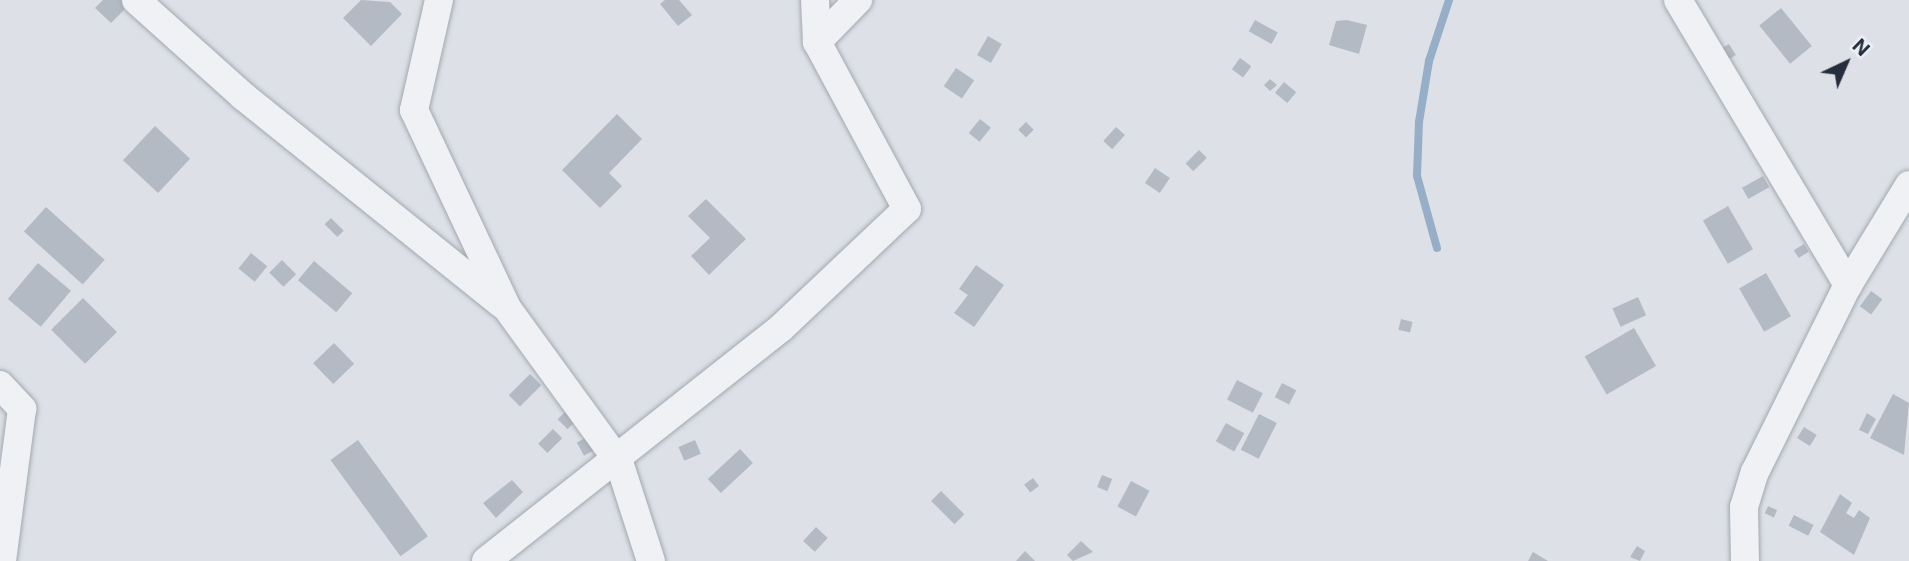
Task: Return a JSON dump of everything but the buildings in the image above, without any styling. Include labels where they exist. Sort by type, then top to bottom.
[{"type":"street","points":[[136,0],[243,96],[507,308]]},
{"type":"street","points":[[439,0],[414,110],[507,308],[619,462],[651,561]]},
{"type":"street","points":[[486,561],[619,462],[781,328],[906,209],[817,41],[815,0]]},
{"type":"street","points":[[817,41],[858,0]]},
{"type":"street","points":[[1678,0],[1847,285]]},
{"type":"street","points":[[1745,561],[1744,507],[1755,472],[1847,285],[1909,185]]},
{"type":"street","points":[[0,385],[22,409],[2,561]]},
{"type":"waterway","points":[[1437,248],[1417,176],[1419,122],[1429,61],[1449,0]]}]
